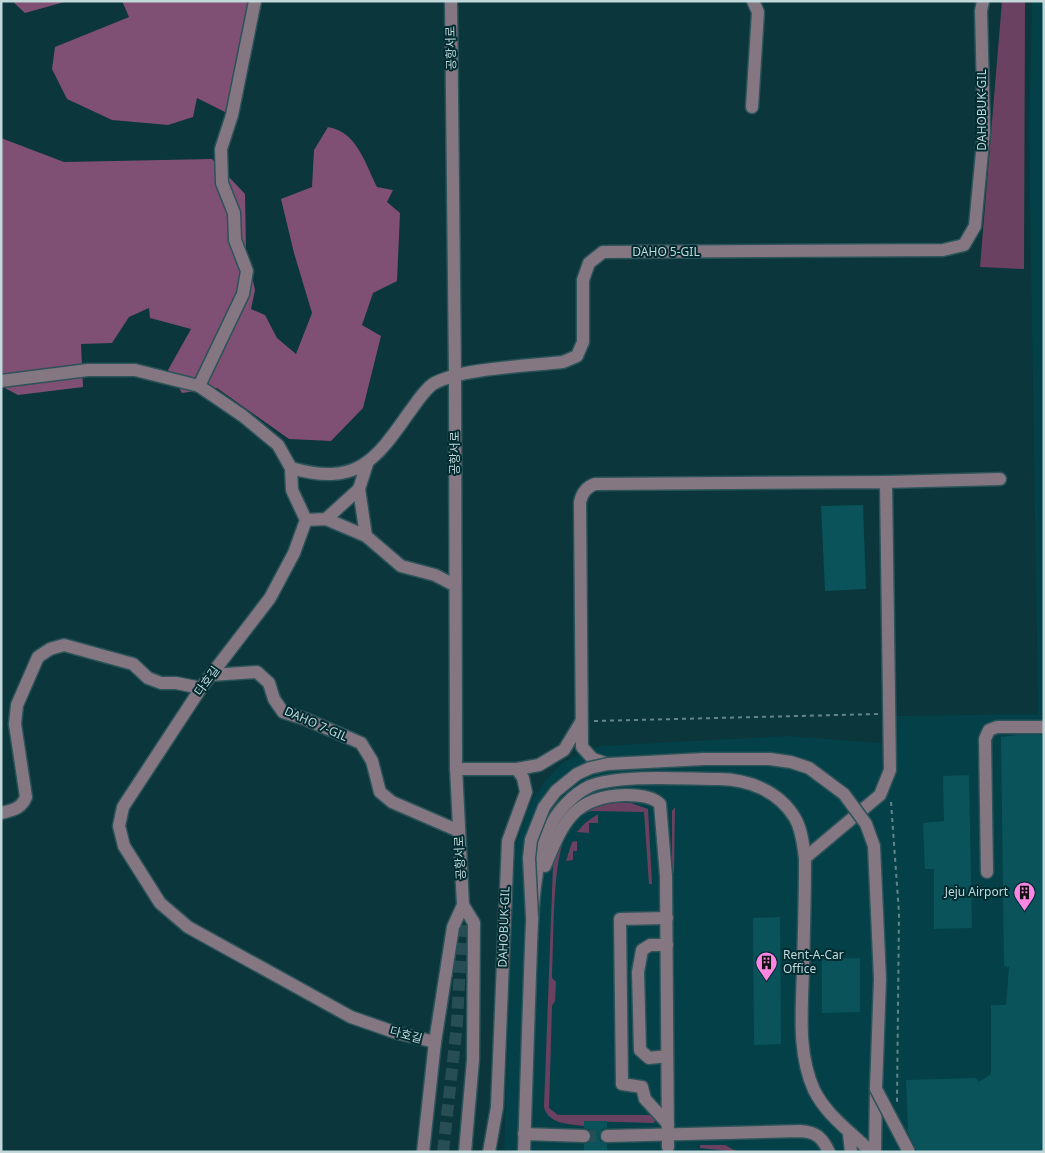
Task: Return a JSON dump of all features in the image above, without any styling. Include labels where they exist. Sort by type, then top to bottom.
[{"type":"street","points":[[199,386],[243,294],[247,271],[235,240],[234,213],[222,183],[221,149],[232,115],[255,1]]},
{"type":"street","name":"공항서로","points":[[451,1],[455,375],[454,585],[456,769],[463,905]]},
{"type":"street","points":[[752,107],[758,12],[753,1]]},
{"type":"street","name":"DAHOBUK-GIL","points":[[964,245],[975,226],[984,131],[981,11],[983,1]]},
{"type":"street","name":"DAHO 5-GIL","points":[[367,464],[384,448],[431,385],[455,375],[563,362],[576,356],[583,342],[583,280],[589,263],[603,252],[942,250],[964,245]]},
{"type":"street","points":[[1,381],[88,370],[134,370],[199,386],[243,416],[278,445],[291,468],[292,490],[306,520],[326,519],[366,536],[401,566],[435,575],[454,585]]},
{"type":"street","points":[[291,468],[315,475],[343,474],[367,464]]},
{"type":"street","points":[[366,536],[359,488],[367,464]]},
{"type":"street","points":[[608,764],[593,759],[582,747],[580,502],[582,494],[589,486],[595,484],[886,482],[1000,478]]},
{"type":"street","points":[[805,858],[880,795],[890,770],[886,482]]},
{"type":"street","points":[[326,519],[359,488]]},
{"type":"street","name":"다호길","points":[[306,520],[294,553],[270,598],[201,688],[123,807],[118,826],[124,846],[160,904],[188,927],[351,1017],[397,1034],[435,1042]]},
{"type":"street","points":[[1,813],[16,810],[22,805],[26,797],[15,724],[17,705],[38,657],[50,649],[64,645],[133,664],[148,678],[161,683],[176,683],[201,688]]},
{"type":"street","name":"DAHO 7-GIL","points":[[211,675],[257,672],[269,683],[274,699],[283,712],[361,743],[372,761],[380,792],[392,802],[459,831]]},
{"type":"street","points":[[456,769],[517,769],[539,765],[564,750],[581,722]]},
{"type":"street","points":[[987,872],[985,739],[989,730],[997,727],[1044,727]]},
{"type":"street","points":[[524,1152],[532,917],[529,858],[531,840],[544,807],[556,790],[577,774],[590,768],[608,764],[770,759],[792,762],[809,768],[844,794],[866,824],[874,846],[880,979],[875,1152]]},
{"type":"street","name":"DAHOBUK-GIL","points":[[489,1152],[497,1107],[508,841],[526,792],[523,778],[517,769]]},
{"type":"street","points":[[532,917],[541,856],[549,828],[561,810],[575,796],[589,787],[614,781],[727,779],[756,784],[780,801],[796,819],[805,858],[802,1050],[815,1091],[828,1110],[849,1134],[870,1152]]},
{"type":"street","points":[[536,889],[565,822],[582,806],[594,799],[604,797],[642,796],[657,801],[661,809],[667,918],[668,1135]]},
{"type":"street","points":[[423,1152],[435,1042],[453,928],[463,905]]},
{"type":"street","points":[[463,905],[474,922],[473,1060],[465,1152]]},
{"type":"street","points":[[667,918],[620,919],[619,945],[622,1084],[642,1086],[645,1099],[668,1135]]},
{"type":"street","points":[[667,945],[650,945],[642,950],[638,972],[640,1050],[648,1058],[668,1056]]},
{"type":"street","points":[[876,1089],[909,1152]]},
{"type":"street","points":[[607,1136],[810,1132],[820,1136],[828,1152]]},
{"type":"street","points":[[524,1134],[584,1136]]},
{"type":"street","points":[[849,1134],[851,1152]]},
{"type":"path","points":[[581,722],[890,713]]},
{"type":"path","points":[[890,798],[899,913],[897,1108]]},
{"type":"shaded area","points":[[12,1],[68,1],[25,13]]},
{"type":"shaded area","points":[[122,1],[254,1],[225,112],[197,98],[193,117],[168,125],[112,120],[67,99],[52,69],[55,47],[129,17]]},
{"type":"shaded area","points":[[1002,1],[1025,1],[1024,269],[980,267]]},
{"type":"shaded area","points":[[1032,1],[1044,1],[1044,1152],[504,1152],[514,851],[530,804],[545,781],[563,762],[599,746],[787,736],[895,744],[895,716],[1038,714],[1029,136]]},
{"type":"shaded area","points":[[328,127],[338,130],[353,142],[364,159],[377,187],[393,190],[387,202],[400,213],[397,281],[373,293],[362,325],[381,336],[363,408],[331,441],[289,439],[217,388],[182,393],[168,370],[191,329],[150,318],[149,308],[129,317],[112,343],[81,344],[83,387],[18,395],[1,386],[1,138],[64,162],[212,159],[245,194],[246,249],[255,290],[251,309],[265,315],[277,338],[296,354],[312,313],[294,253],[281,199],[312,187],[314,150]]},
{"type":"shaded area","points":[[612,802],[631,803],[648,809],[652,884],[649,884],[644,812],[591,811],[578,818],[569,829],[561,850],[554,905],[552,978],[556,982],[555,1001],[552,1006],[549,1108],[558,1115],[653,1115],[655,1120],[654,1123],[584,1121],[584,1126],[566,1124],[550,1117],[544,1107],[553,865],[562,835],[588,807]]},
{"type":"shaded area","points":[[675,807],[674,873],[672,872],[672,811]]},
{"type":"shaded area","points":[[598,814],[598,823],[589,823],[589,833],[577,832],[585,823]]},
{"type":"shaded area","points":[[577,841],[577,851],[573,851],[573,860],[566,861],[572,842]]},
{"type":"shaded area","points":[[700,1145],[725,1145],[738,1152],[700,1148]]},
{"type":"building","points":[[863,505],[866,589],[825,591],[821,506]]},
{"type":"building","name":"Jeju Airport","points":[[1044,735],[1044,1152],[917,1152],[907,1130],[906,1080],[976,1078],[979,1082],[991,1074],[991,1005],[1006,1005],[1009,967],[1004,966],[1001,737]]},
{"type":"building","points":[[969,775],[972,928],[934,929],[934,869],[925,869],[923,823],[944,821],[943,776]]},
{"type":"building","name":"Rent-A-Car Office","points":[[780,917],[781,1044],[754,1045],[753,918]]},
{"type":"building","points":[[860,958],[860,1012],[822,1013],[822,959]]},
{"type":"building","points":[[584,1121],[607,1121],[607,1128],[602,1129],[599,1136],[600,1141],[607,1144],[607,1152],[584,1152],[584,1144],[591,1141],[592,1136],[589,1129],[584,1128]]},
{"type":"tunnel","points":[[443,1152],[457,1024],[463,905]]},
{"type":"tunnel","points":[[584,1136],[607,1136]]},
{"type":"place","name":"Jeju Airport","points":[[1024,911]]},
{"type":"place","name":"Rent-A-Car Office","points":[[767,981]]}]
